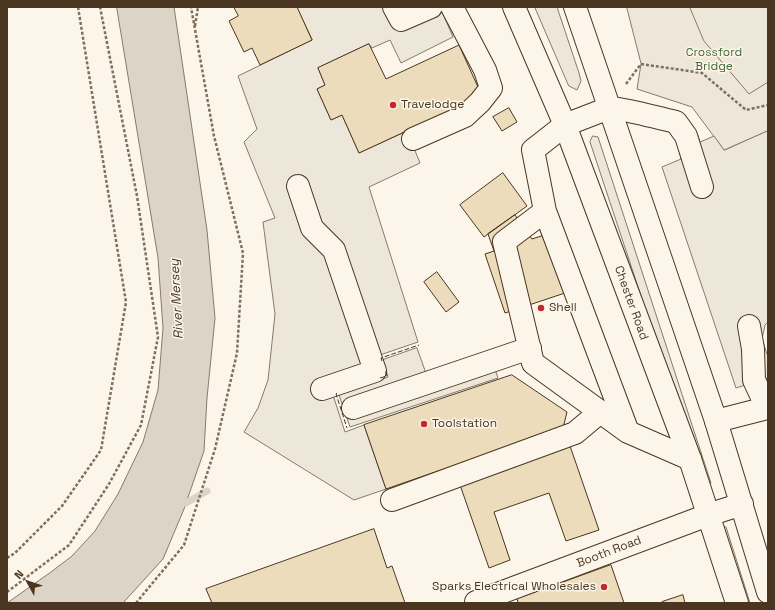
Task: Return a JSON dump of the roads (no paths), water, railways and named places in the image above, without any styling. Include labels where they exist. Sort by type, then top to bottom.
[{"type":"main road","points":[[394,7],[401,20],[431,7]]},
{"type":"main road","points":[[413,138],[465,116],[480,102],[491,88],[485,70],[452,7]]},
{"type":"main road","name":"Chester Road","points":[[514,7],[565,125],[690,459],[737,603]]},
{"type":"main road","points":[[575,7],[716,421],[768,592]]},
{"type":"main road","points":[[628,432],[545,211],[533,150],[565,125],[609,108],[628,110],[647,116],[676,122],[686,136],[702,187]]},
{"type":"main road","points":[[298,186],[312,228],[334,250],[375,371],[322,389]]},
{"type":"main road","points":[[545,211],[504,242],[533,363],[628,432],[690,459]]},
{"type":"main road","points":[[716,421],[766,408],[754,380],[753,348],[749,326]]},
{"type":"main road","points":[[353,408],[530,348]]},
{"type":"main road","points":[[392,500],[575,433],[600,412]]},
{"type":"main road","name":"Booth Road","points":[[476,602],[708,515],[742,504]]},
{"type":"water","name":"River Mersey","points":[[117,7],[174,7],[207,230],[215,318],[207,398],[204,451],[184,509],[163,559],[123,603],[7,603],[72,556],[95,531],[118,494],[143,442],[158,390],[163,328],[158,258]]},
{"type":"waterway","points":[[186,503],[207,491]]},
{"type":"place","name":"Travelodge","points":[[393,105]]},
{"type":"place","name":"Shell","points":[[541,308]]},
{"type":"place","name":"Toolstation","points":[[424,424]]},
{"type":"place","name":"Sparks Electrical Wholesales","points":[[604,587]]},
{"type":"park label","name":"Crossford Bridge","points":[[714,60]]}]
